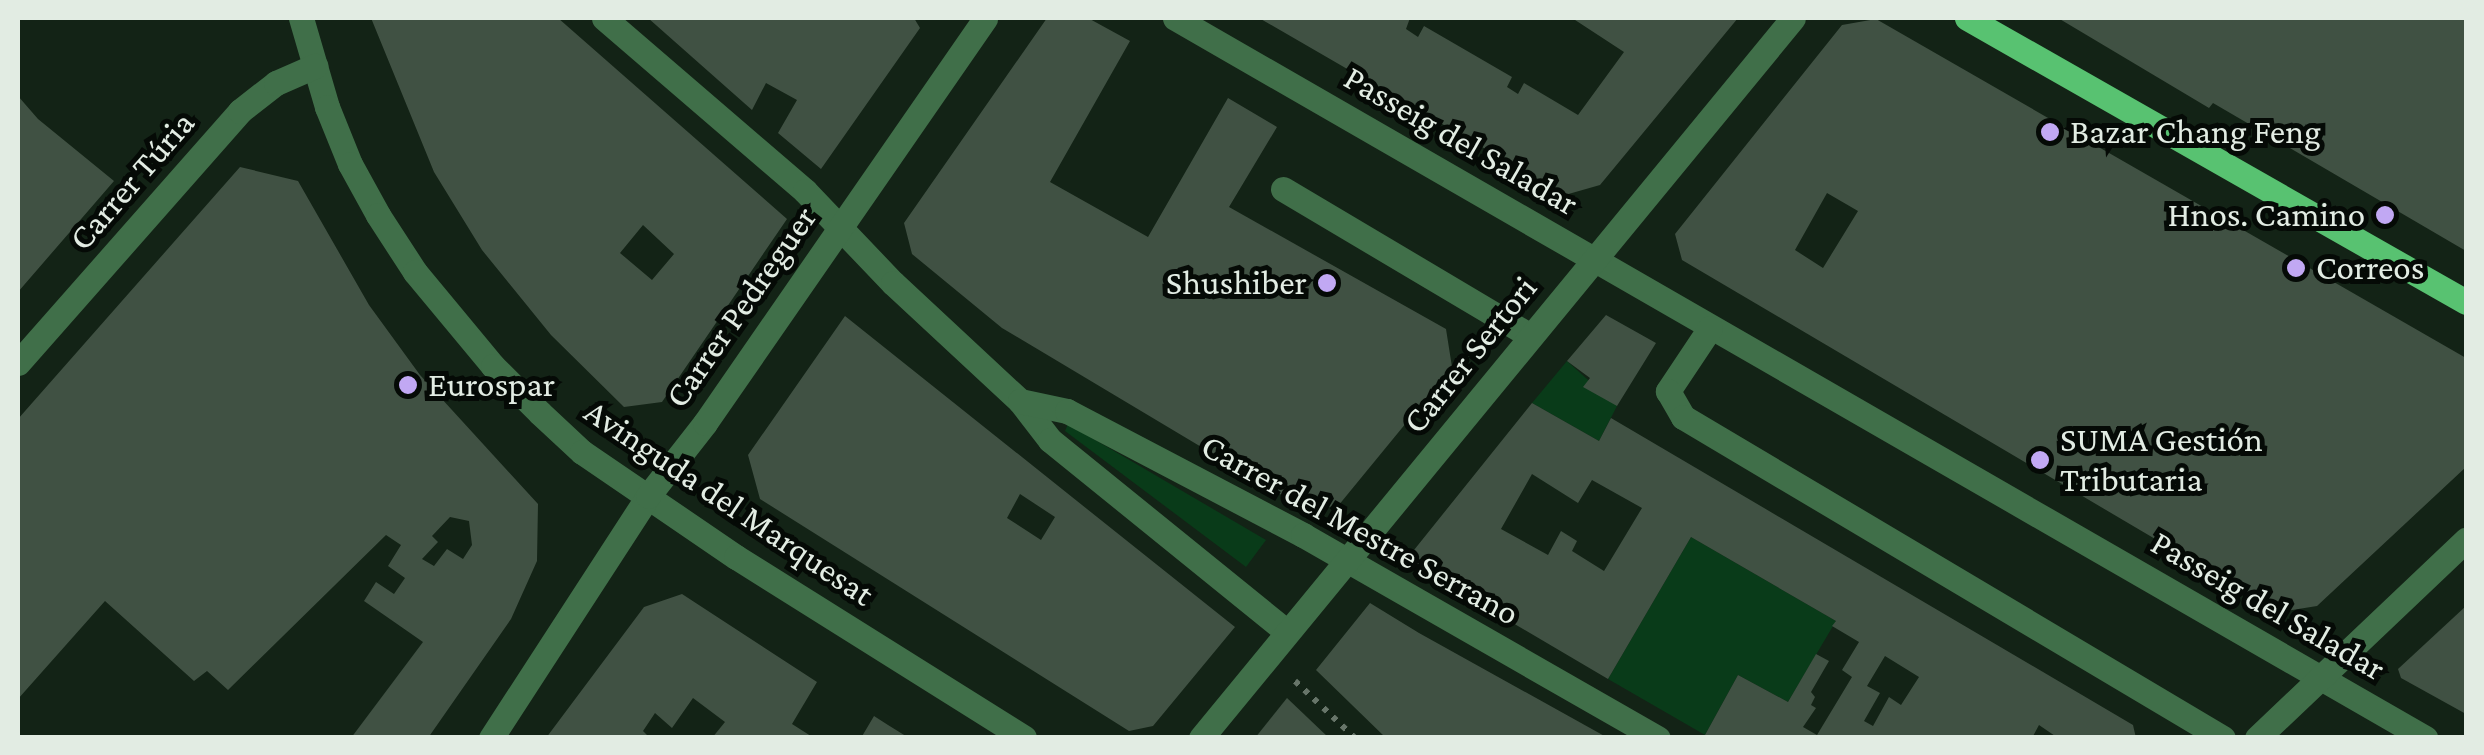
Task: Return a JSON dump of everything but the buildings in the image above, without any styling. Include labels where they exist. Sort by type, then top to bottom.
[{"type":"main road","points":[[1968,18],[2466,302]]},
{"type":"street","name":"Avinguda del Marquesat","points":[[301,18],[350,164],[415,272],[493,366],[540,414],[582,452],[736,557],[1024,738]]},
{"type":"street","points":[[604,18],[840,226],[892,283],[1020,402],[1050,440],[1288,632]]},
{"type":"street","name":"Passeig del Saladar","points":[[1174,18],[2425,738]]},
{"type":"street","name":"Carrer Sertori","points":[[1201,738],[1793,18]]},
{"type":"street","name":"Carrer Pedreguer","points":[[491,738],[648,496],[981,19]]},
{"type":"street","name":"Carrer Túria","points":[[18,363],[240,111],[276,83],[315,66]]},
{"type":"street","points":[[1284,190],[1531,336]]},
{"type":"street","points":[[1710,328],[1668,391],[1683,417],[2223,738]]},
{"type":"street","name":"Carrer del Mestre Serrano","points":[[1020,402],[1066,411],[1348,560],[1658,738]]},
{"type":"street","points":[[2257,738],[2466,540]]},
{"type":"path","points":[[1268,656],[1355,738]]},
{"type":"green space","points":[[1567,361],[1617,406],[1599,441],[1532,403]]},
{"type":"green space","points":[[1068,424],[1266,540],[1246,567],[1065,431]]},
{"type":"green space","points":[[1691,537],[1836,621],[1788,702],[1738,675],[1705,735],[1608,679]]},
{"type":"place","name":"Bazar Chang Feng","points":[[2050,132]]},
{"type":"place","name":"Hnos. Camino","points":[[2385,215]]},
{"type":"place","name":"Correos","points":[[2296,268]]},
{"type":"place","name":"Shushiber","points":[[1327,283]]},
{"type":"place","name":"Eurospar","points":[[408,385]]},
{"type":"place","name":"SUMA Gestión Tributaria","points":[[2040,460]]}]
